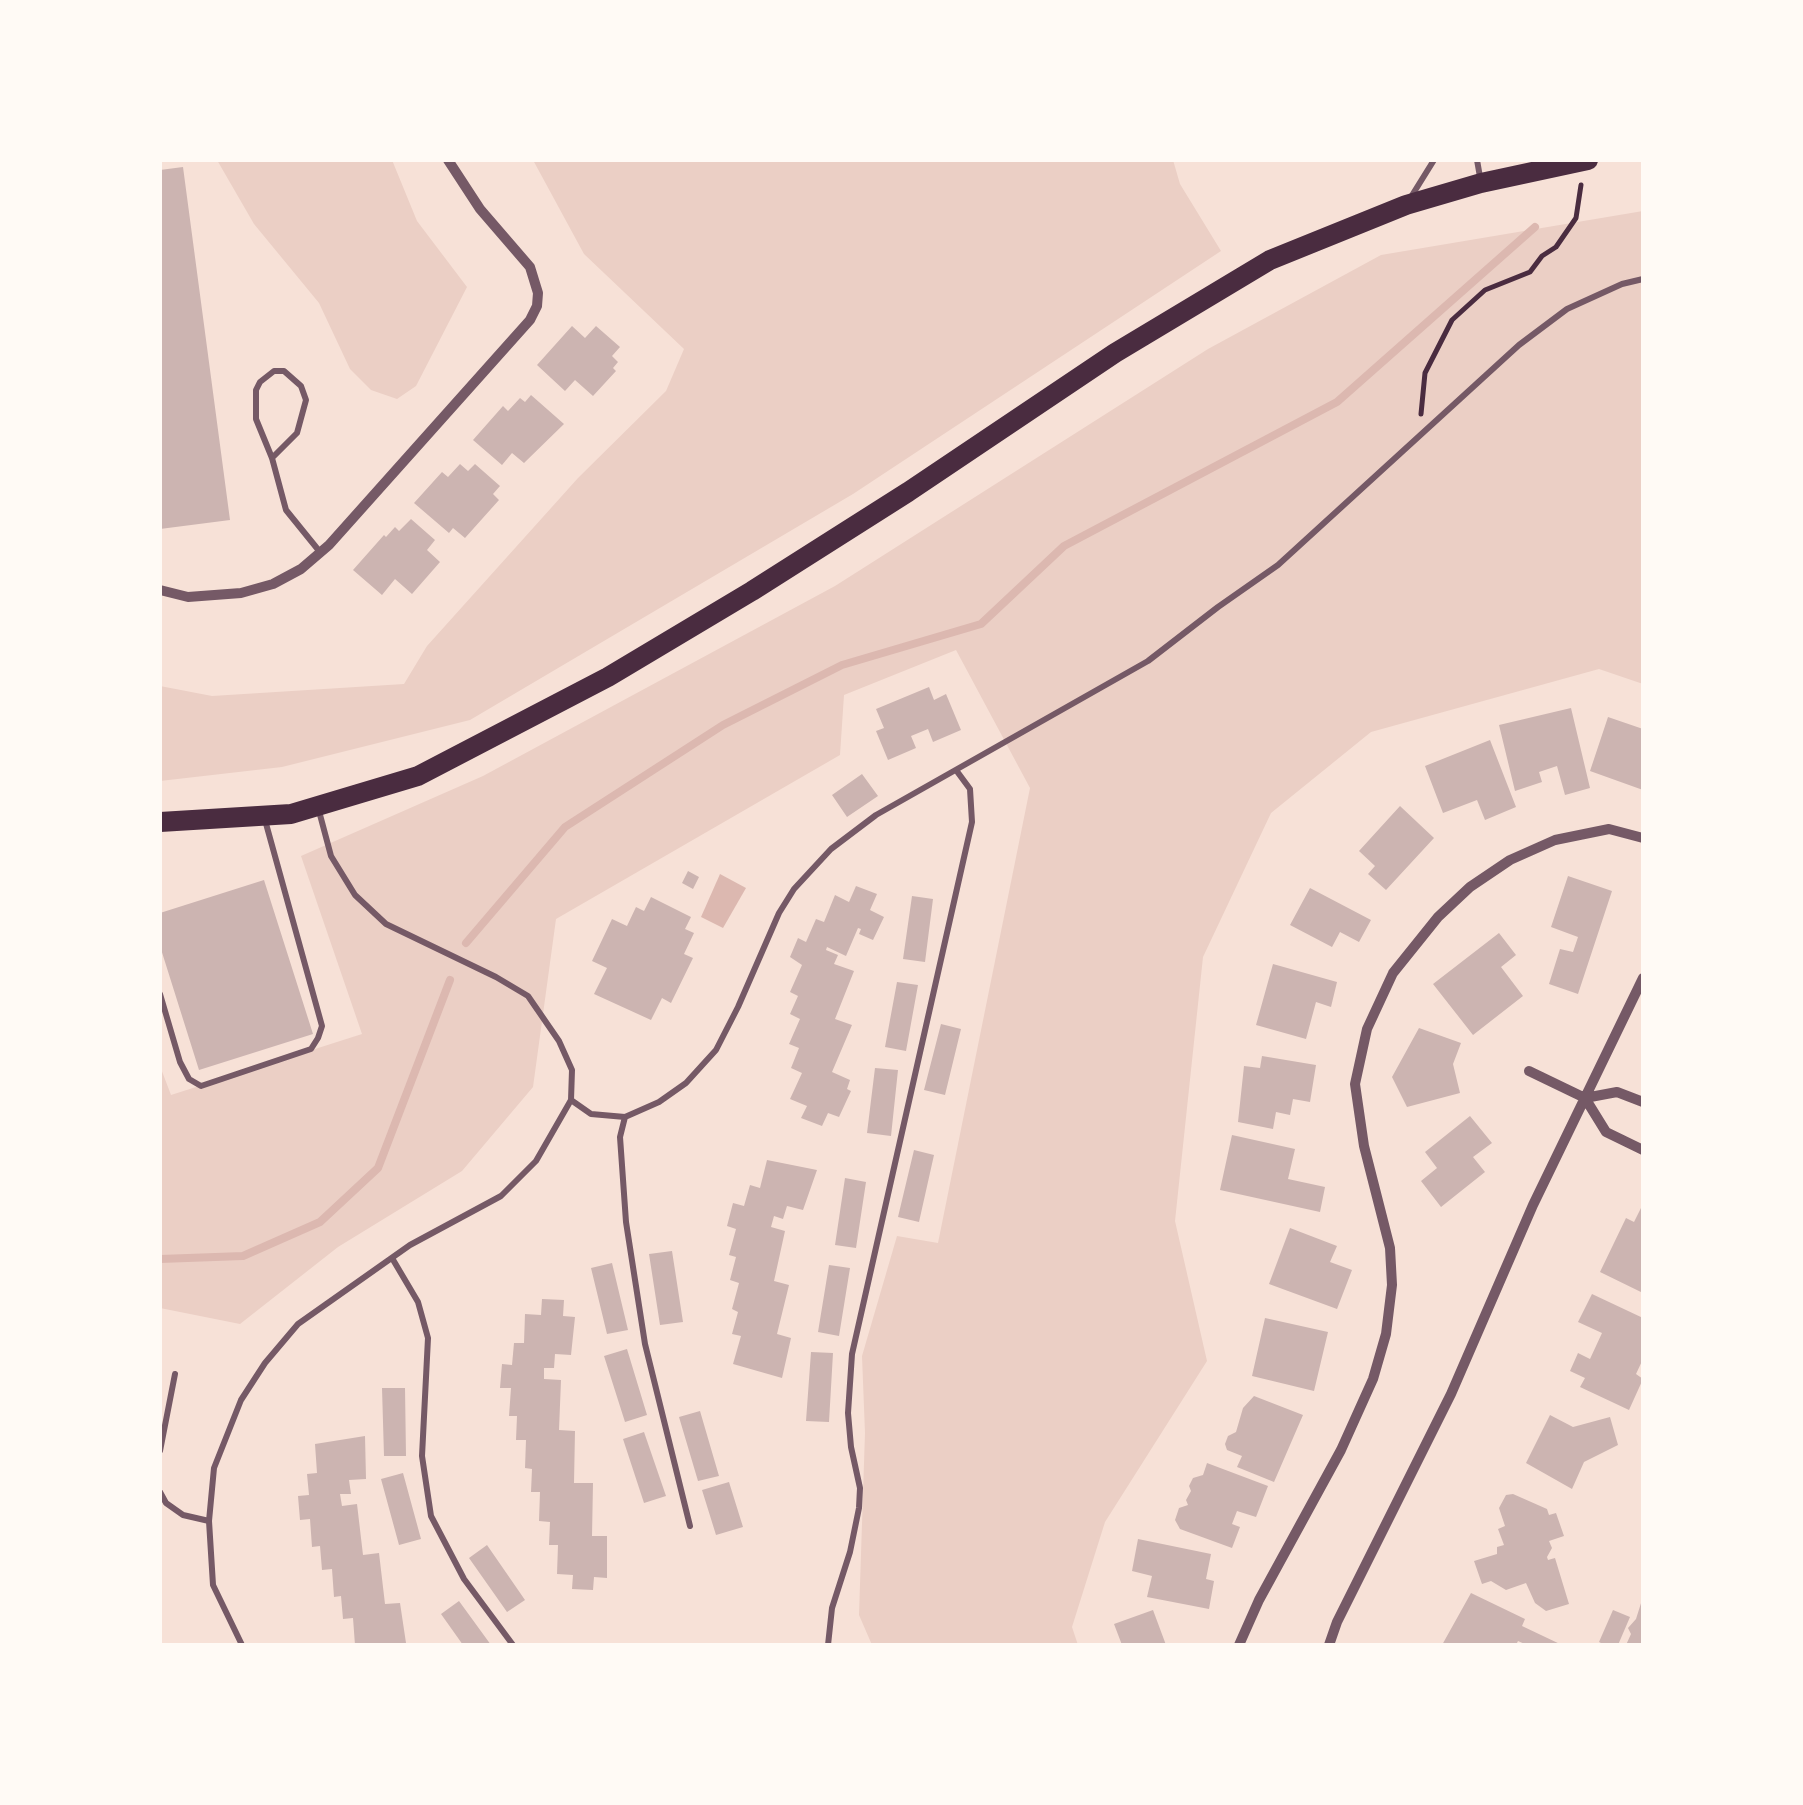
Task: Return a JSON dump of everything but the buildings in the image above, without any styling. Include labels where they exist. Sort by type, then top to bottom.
[{"type":"main road","points":[[160,822],[290,814],[418,776],[608,677],[877,512],[1116,353],[1234,280],[1314,240],[1406,205],[1586,160]]},
{"type":"street","points":[[160,590],[188,597],[241,593],[273,584],[300,569],[320,554],[519,334],[537,306],[538,293],[530,266],[480,209],[448,160]]},
{"type":"street","points":[[1238,1645],[1258,1600],[1341,1450],[1373,1378],[1386,1334],[1392,1285],[1390,1248],[1364,1146],[1355,1084],[1367,1029],[1393,973],[1438,917],[1470,887],[1510,860],[1555,840],[1609,829],[1643,838]]},
{"type":"street","points":[[1329,1645],[1451,1394],[1534,1205],[1643,978]]},
{"type":"street","points":[[1529,1070],[1585,1098],[1606,1132],[1643,1150]]},
{"type":"street","points":[[1585,1098],[1617,1092],[1643,1102]]},
{"type":"lane","points":[[1406,205],[1434,160]]},
{"type":"lane","points":[[1477,160],[1482,183]]},
{"type":"lane","points":[[571,1100],[591,1114],[625,1117],[672,1092],[716,1050],[779,913],[794,889],[831,849],[876,815],[1148,660],[1278,565],[1519,344],[1566,310],[1622,284],[1643,279]]},
{"type":"lane","points":[[272,458],[296,433],[306,400],[301,386],[284,371],[266,375],[256,390],[256,419],[286,510],[320,554]]},
{"type":"lane","points":[[828,1645],[832,1608],[859,1508],[860,1488],[848,1413],[852,1354],[972,822],[970,789],[956,770]]},
{"type":"lane","points":[[242,1645],[214,1584],[209,1521],[214,1468],[241,1400],[264,1363],[298,1324],[392,1258],[501,1196],[536,1161],[571,1100],[572,1070],[559,1041],[528,996],[386,924],[354,895],[331,856],[318,808]]},
{"type":"lane","points":[[160,994],[180,1062],[189,1079],[201,1086],[311,1049],[318,1038],[322,1026],[264,815]]},
{"type":"lane","points":[[625,1117],[620,1137],[634,1274],[663,1427],[690,1526]]},
{"type":"lane","points":[[392,1258],[418,1302],[428,1338],[422,1456],[431,1516],[464,1579],[513,1645]]},
{"type":"lane","points":[[160,1452],[175,1374]]},
{"type":"lane","points":[[160,1492],[166,1503],[183,1514],[209,1521]]},
{"type":"path","points":[[1424,432],[1420,407],[1426,373],[1452,320],[1485,290],[1530,272],[1559,243],[1576,218],[1586,160]]},
{"type":"shaded area","points":[[217,160],[392,160],[417,221],[467,287],[416,386],[397,399],[371,390],[350,369],[319,303],[254,224]]},
{"type":"shaded area","points":[[533,160],[1173,160],[1180,184],[1221,251],[853,494],[470,720],[282,767],[160,781],[160,686],[212,696],[404,684],[427,646],[578,478],[666,391],[684,349],[584,254]]},
{"type":"shaded area","points":[[1643,211],[1643,684],[1599,669],[1371,732],[1271,813],[1203,957],[1175,1221],[1207,1361],[1105,1522],[1072,1627],[1078,1645],[872,1645],[859,1615],[865,1433],[862,1356],[897,1236],[938,1243],[1030,788],[956,650],[844,695],[840,755],[556,919],[533,1087],[462,1171],[338,1247],[240,1324],[160,1308],[160,1066],[171,1095],[362,1034],[301,856],[483,776],[835,586],[1208,349],[1381,255]]},
{"type":"shaded area","points":[[720,874],[746,888],[723,928],[701,917]]},
{"type":"waterway","points":[[466,943],[565,827],[723,725],[842,665],[981,624],[1064,546],[1337,402],[1535,227]]},
{"type":"waterway","points":[[160,1259],[243,1256],[320,1222],[378,1168],[450,980]]}]
